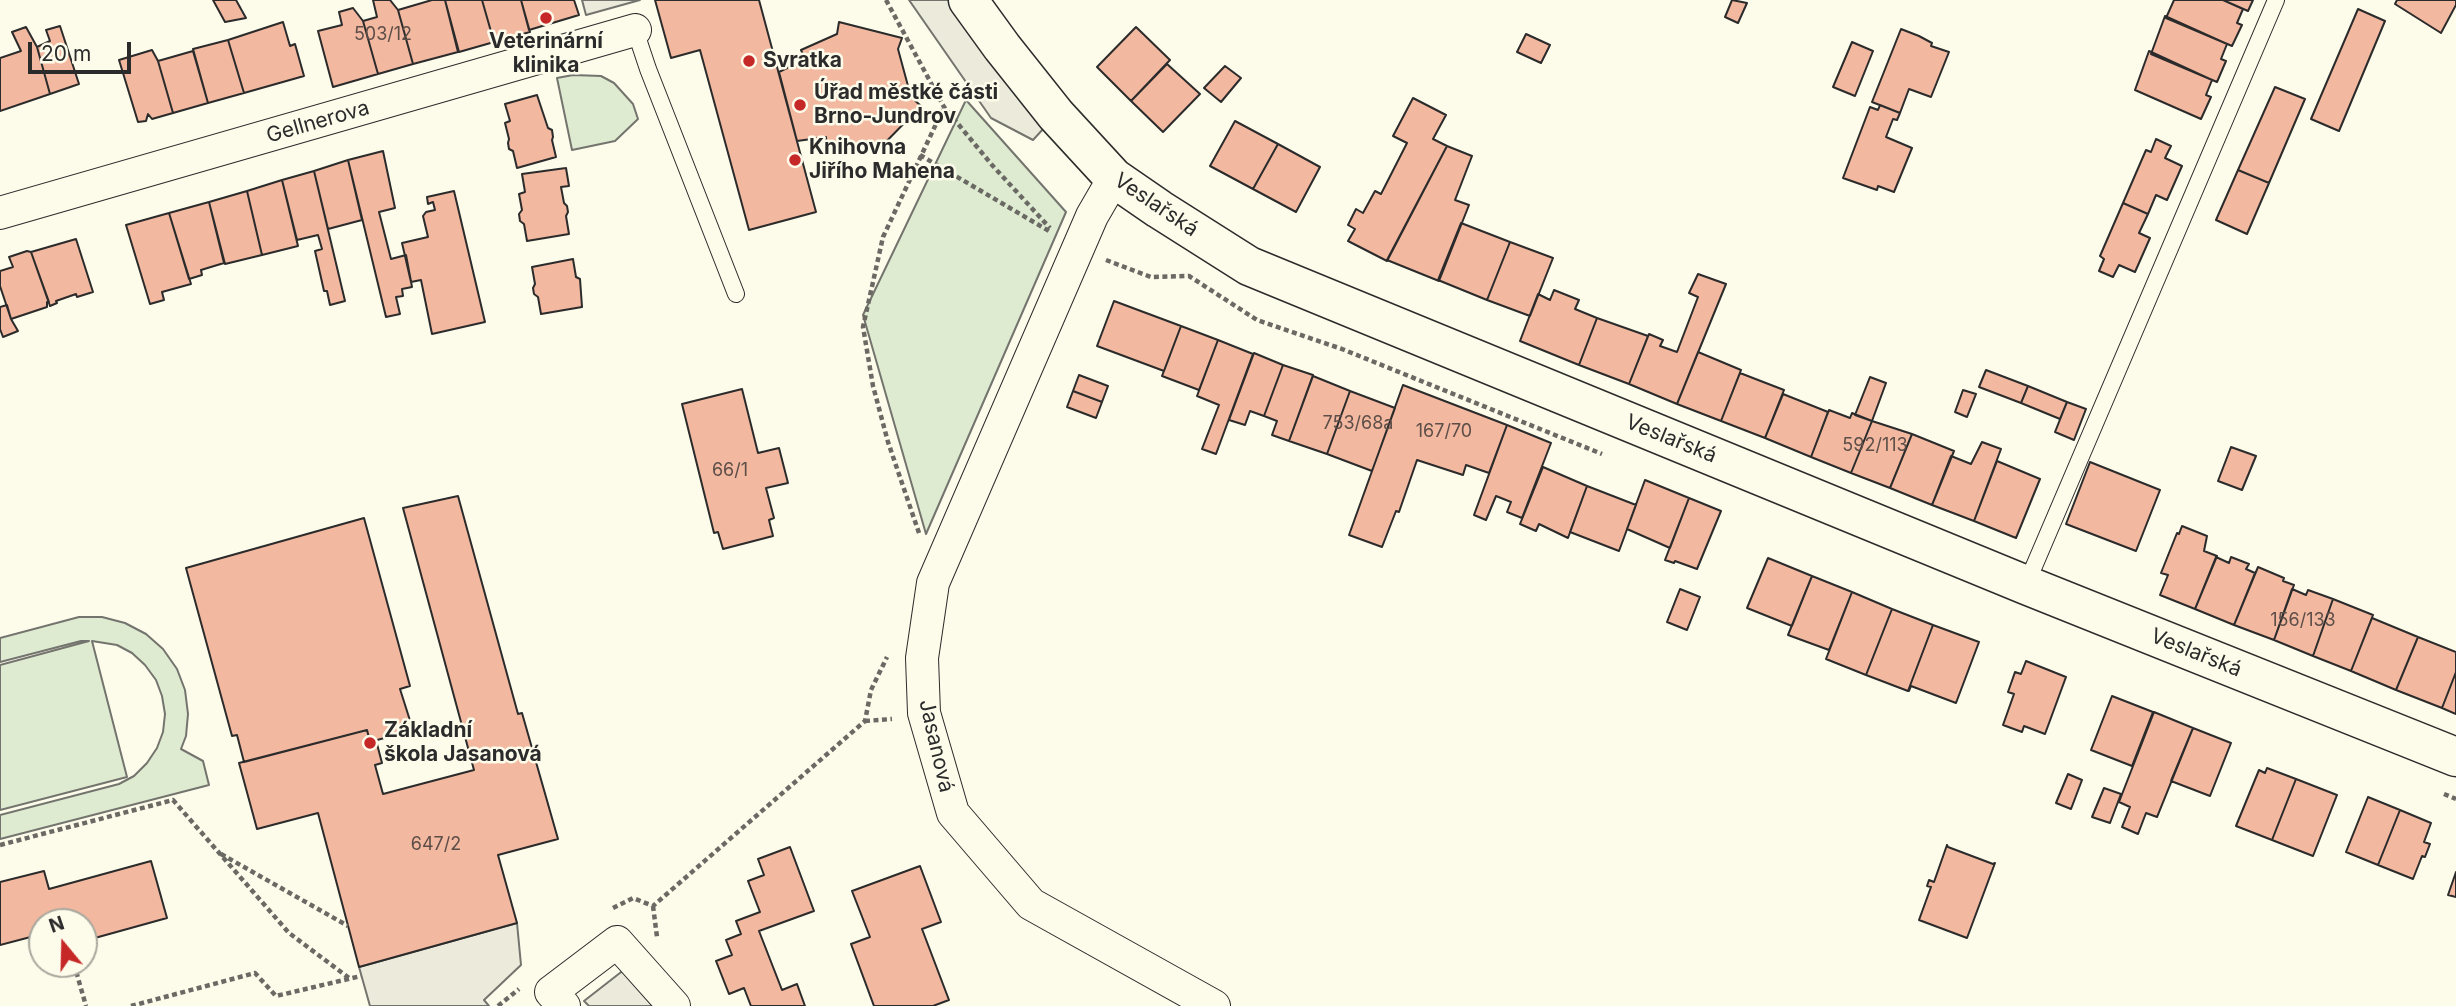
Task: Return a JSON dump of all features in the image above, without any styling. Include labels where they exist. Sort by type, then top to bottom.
[{"type":"street","name":"Veslařská","points":[[968,0],[1056,115],[1114,178],[1249,266],[2026,585],[2456,757]]},
{"type":"street","name":"Gellnerova","points":[[0,213],[635,30]]},
{"type":"street","name":"Jasanová","points":[[1114,178],[1092,216],[933,583],[922,658],[924,713],[953,813],[1031,904],[1214,1006]]},
{"type":"street","points":[[564,1006],[551,992],[617,942],[674,1006]]},
{"type":"lane","points":[[2026,585],[2276,0]]},
{"type":"lane","points":[[635,30],[736,294]]},
{"type":"path","points":[[886,0],[944,107],[992,165],[1058,236]]},
{"type":"path","points":[[921,540],[888,442],[873,386],[863,327],[883,237],[944,107]]},
{"type":"path","points":[[603,915],[633,898],[653,906],[865,721],[871,690],[889,653]]},
{"type":"path","points":[[865,721],[903,719]]},
{"type":"path","points":[[0,845],[173,800],[289,933],[349,978]]},
{"type":"path","points":[[218,852],[348,926]]},
{"type":"path","points":[[131,1006],[255,973],[276,996],[361,975]]},
{"type":"path","points":[[78,978],[86,1006]]},
{"type":"green space","points":[[573,75],[601,76],[614,83],[633,104],[638,119],[615,141],[572,150],[557,78]]},
{"type":"green space","points":[[966,100],[1066,212],[926,534],[863,315]]},
{"type":"green space","points":[[79,617],[102,617],[125,623],[146,634],[163,649],[177,669],[185,690],[188,714],[186,736],[181,749],[203,761],[209,785],[0,839],[0,815],[119,784],[134,776],[157,748],[163,732],[165,714],[162,696],[156,680],[145,665],[132,653],[117,645],[92,641],[127,777],[0,810],[0,665],[89,641],[0,662],[0,638]]},
{"type":"shaded area","points":[[582,0],[640,0],[586,15]]},
{"type":"shaded area","points":[[909,0],[968,0],[1056,115],[1033,140],[991,118]]},
{"type":"shaded area","points":[[517,923],[521,965],[484,1000],[489,1006],[370,1006],[359,967]]},
{"type":"shaded area","points":[[625,969],[658,1006],[589,1006],[584,1001]]},
{"type":"building","points":[[213,0],[236,0],[246,18],[225,22]]},
{"type":"building","points":[[373,0],[390,0],[398,10],[413,64],[378,74],[363,21],[377,17]]},
{"type":"building","points":[[432,0],[445,0],[458,52],[413,64],[398,10]]},
{"type":"building","points":[[445,0],[482,0],[494,42],[459,52]]},
{"type":"building","points":[[482,0],[521,0],[530,32],[494,42]]},
{"type":"building","name":"Veterinární klinika","points":[[521,0],[574,0],[579,15],[529,30]]},
{"type":"building","points":[[655,0],[759,0],[816,212],[749,230],[700,50],[671,58]]},
{"type":"building","points":[[1732,0],[1747,3],[1738,23],[1725,17]]},
{"type":"building","points":[[2174,0],[2223,0],[2243,9],[2237,23],[2242,25],[2232,46],[2166,18]]},
{"type":"building","points":[[2223,0],[2253,0],[2248,11]]},
{"type":"building","points":[[2397,0],[2456,0],[2456,5],[2441,33],[2395,4]]},
{"type":"building","points":[[353,8],[363,21],[378,74],[333,87],[318,31],[342,25],[339,12]]},
{"type":"building","points":[[2358,9],[2385,21],[2339,131],[2311,119]]},
{"type":"building","points":[[2165,16],[2227,44],[2221,59],[2226,61],[2217,82],[2151,54]]},
{"type":"building","points":[[283,22],[290,46],[295,44],[304,76],[244,93],[228,40]]},
{"type":"building","points":[[839,22],[902,38],[898,49],[911,97],[921,106],[876,152],[866,143],[827,149],[826,137],[797,141],[779,72],[805,59],[801,50],[837,34]]},
{"type":"building","points":[[60,26],[79,84],[50,94],[37,47],[50,41],[46,30]]},
{"type":"building","points":[[26,27],[37,47],[50,94],[0,111],[0,58],[21,51],[12,32]]},
{"type":"building","points":[[1136,27],[1170,60],[1131,101],[1097,67]]},
{"type":"building","points":[[1901,29],[1932,43],[1931,46],[1949,52],[1931,97],[1909,89],[1900,113],[1872,102]]},
{"type":"building","points":[[1526,34],[1550,45],[1541,63],[1517,52]]},
{"type":"building","points":[[228,40],[244,93],[208,103],[193,49]]},
{"type":"building","points":[[1852,42],[1873,51],[1855,96],[1833,87]]},
{"type":"building","points":[[152,50],[158,61],[173,113],[152,119],[148,114],[146,121],[138,122],[119,60]]},
{"type":"building","points":[[193,51],[208,103],[173,113],[158,61]]},
{"type":"building","points":[[2149,51],[2212,80],[2206,95],[2211,97],[2201,119],[2135,90]]},
{"type":"building","points":[[1167,64],[1200,94],[1163,132],[1131,101]]},
{"type":"building","points":[[1225,66],[1241,78],[1221,102],[1204,88]]},
{"type":"building","points":[[2275,87],[2305,99],[2269,183],[2238,170]]},
{"type":"building","points":[[537,95],[548,128],[552,130],[556,157],[517,168],[513,151],[509,149],[505,123],[510,121],[505,104]]},
{"type":"building","points":[[1413,98],[1446,115],[1433,139],[1447,146],[1387,261],[1348,241],[1355,229],[1348,225],[1356,209],[1363,213],[1375,191],[1381,194],[1407,143],[1393,136]]},
{"type":"building","points":[[1880,105],[1900,113],[1897,120],[1893,119],[1886,137],[1912,148],[1894,192],[1878,186],[1877,190],[1843,178],[1870,107],[1878,110]]},
{"type":"building","points":[[1235,121],[1278,144],[1253,189],[1210,166]]},
{"type":"building","points":[[2156,139],[2171,146],[2165,158],[2182,166],[2167,200],[2156,195],[2148,214],[2123,203],[2146,150],[2151,152]]},
{"type":"building","points":[[1278,144],[1320,167],[1296,212],[1253,189]]},
{"type":"building","points":[[1447,146],[1472,156],[1455,200],[1469,205],[1439,281],[1387,260]]},
{"type":"building","points":[[383,151],[395,208],[379,212],[391,259],[406,255],[412,287],[402,289],[403,296],[396,297],[400,314],[386,317],[348,160]]},
{"type":"building","points":[[348,160],[362,220],[328,229],[314,171]]},
{"type":"building","points":[[566,168],[569,186],[561,187],[567,206],[569,234],[527,241],[519,214],[522,210],[519,194],[525,192],[522,174]]},
{"type":"building","points":[[2238,170],[2269,183],[2247,234],[2216,220]]},
{"type":"building","points":[[314,171],[345,301],[330,305],[315,251],[322,249],[318,235],[297,240],[282,180]]},
{"type":"building","points":[[282,180],[298,246],[262,255],[247,191]]},
{"type":"building","points":[[247,191],[262,255],[225,264],[209,202]]},
{"type":"building","points":[[454,191],[485,322],[432,334],[421,280],[411,282],[402,243],[428,237],[423,216],[426,212],[435,210],[433,202],[428,204],[427,197]]},
{"type":"building","points":[[209,202],[224,263],[201,270],[202,275],[189,279],[169,213]]},
{"type":"building","points":[[2123,203],[2148,214],[2139,233],[2150,238],[2135,272],[2119,265],[2113,277],[2099,271],[2104,259],[2100,256]]},
{"type":"building","points":[[169,213],[191,284],[162,292],[164,300],[150,304],[126,225]]},
{"type":"building","points":[[1461,223],[1510,242],[1487,300],[1438,280]]},
{"type":"building","points":[[76,239],[93,292],[77,297],[76,294],[50,306],[31,252]]},
{"type":"building","points":[[1510,242],[1553,258],[1530,316],[1487,300]]},
{"type":"building","points":[[31,252],[49,302],[47,307],[11,319],[0,286],[0,271],[13,267],[9,257]]},
{"type":"building","points":[[573,259],[576,277],[580,279],[582,307],[541,314],[538,297],[534,294],[532,267]]},
{"type":"building","points":[[1698,274],[1726,284],[1677,404],[1629,384],[1649,334],[1663,340],[1660,346],[1677,352],[1698,297],[1689,293]]},
{"type":"building","points":[[1554,290],[1579,300],[1575,309],[1597,318],[1579,365],[1520,341],[1538,294],[1550,300]]},
{"type":"building","points":[[1114,301],[1181,326],[1164,371],[1097,346]]},
{"type":"building","points":[[7,305],[18,331],[3,337],[0,329],[0,307]]},
{"type":"building","points":[[1597,318],[1648,336],[1629,384],[1579,365]]},
{"type":"building","points":[[1181,326],[1218,340],[1199,390],[1162,376]]},
{"type":"building","points":[[1218,340],[1253,354],[1216,454],[1202,449],[1219,405],[1197,396]]},
{"type":"building","points":[[1698,352],[1741,370],[1721,421],[1677,404]]},
{"type":"building","points":[[1254,353],[1283,365],[1264,416],[1250,411],[1245,425],[1229,420]]},
{"type":"building","points":[[1283,365],[1313,375],[1289,441],[1272,435],[1277,421],[1264,416]]},
{"type":"building","points":[[1986,370],[2028,386],[2021,403],[1979,387]]},
{"type":"building","points":[[1740,373],[1784,390],[1765,438],[1721,421]]},
{"type":"building","points":[[1079,375],[1108,386],[1102,402],[1073,391]]},
{"type":"building","points":[[1313,376],[1350,391],[1327,454],[1289,441]]},
{"type":"building","points":[[1870,377],[1886,383],[1872,421],[1855,415]]},
{"type":"building","points":[[1403,385],[1507,425],[1489,473],[1466,465],[1463,475],[1417,460],[1399,512],[1396,511],[1382,547],[1349,535]]},
{"type":"building","points":[[2028,386],[2067,402],[2060,419],[2021,403]]},
{"type":"building","points":[[742,389],[758,453],[779,448],[788,483],[766,488],[774,518],[769,520],[773,536],[723,549],[718,532],[714,533],[682,404]]},
{"type":"building","points":[[1963,390],[1976,394],[1967,417],[1955,412]]},
{"type":"building","points":[[1073,391],[1102,402],[1096,418],[1067,407]]},
{"type":"building","points":[[1350,391],[1395,408],[1372,471],[1327,454]]},
{"type":"building","points":[[1783,394],[1828,412],[1811,457],[1765,438]]},
{"type":"building","points":[[2067,402],[2086,409],[2074,440],[2055,432]]},
{"type":"building","points":[[1829,410],[1850,418],[1852,413],[1872,421],[1851,473],[1811,457]]},
{"type":"building","points":[[1872,421],[1912,434],[1890,488],[1851,473]]},
{"type":"building","points":[[1507,425],[1551,443],[1522,518],[1507,512],[1511,502],[1496,496],[1486,520],[1474,515]]},
{"type":"building","points":[[1912,434],[1954,451],[1932,505],[1890,488]]},
{"type":"building","points":[[1982,442],[2001,449],[1974,521],[1932,505],[1951,456],[1971,464]]},
{"type":"building","points":[[2231,447],[2256,456],[2242,490],[2218,481]]},
{"type":"building","points":[[1997,461],[2040,479],[2016,538],[1974,521]]},
{"type":"building","points":[[2090,462],[2160,490],[2136,551],[2066,524]]},
{"type":"building","points":[[1543,467],[1587,486],[1568,538],[1539,524],[1536,531],[1520,524]]},
{"type":"building","points":[[1645,480],[1689,498],[1670,548],[1627,529]]},
{"type":"building","points":[[1587,486],[1636,505],[1619,551],[1570,532]]},
{"type":"building","points":[[458,496],[518,714],[522,713],[558,839],[498,855],[517,923],[359,967],[318,813],[257,829],[239,763],[367,730],[371,745],[377,744],[382,763],[375,765],[383,794],[474,770],[403,508]]},
{"type":"building","points":[[1689,498],[1721,511],[1697,569],[1665,560]]},
{"type":"building","points":[[364,518],[410,686],[400,689],[413,730],[370,742],[367,730],[244,762],[237,735],[232,736],[186,568]]},
{"type":"building","points":[[2182,526],[2207,536],[2204,551],[2217,556],[2195,609],[2160,595],[2168,575],[2161,573]]},
{"type":"building","points":[[2216,557],[2229,563],[2231,557],[2249,564],[2246,569],[2255,573],[2234,625],[2195,609]]},
{"type":"building","points":[[1768,558],[1812,576],[1792,626],[1747,608]]},
{"type":"building","points":[[2258,567],[2294,585],[2274,640],[2234,625]]},
{"type":"building","points":[[1812,576],[1852,592],[1829,650],[1788,635]]},
{"type":"building","points":[[1680,589],[1700,597],[1687,630],[1667,622]]},
{"type":"building","points":[[2292,589],[2306,595],[2308,590],[2333,599],[2313,656],[2274,640]]},
{"type":"building","points":[[1852,592],[1892,609],[1866,675],[1826,659]]},
{"type":"building","points":[[2333,599],[2373,615],[2351,671],[2313,656]]},
{"type":"building","points":[[1892,609],[1933,625],[1908,691],[1866,675]]},
{"type":"building","points":[[2372,618],[2418,637],[2396,690],[2351,671]]},
{"type":"building","points":[[1933,625],[1979,642],[1956,703],[1911,686],[1908,691]]},
{"type":"building","points":[[2418,637],[2456,652],[2456,672],[2442,708],[2396,690]]},
{"type":"building","points":[[2026,661],[2066,677],[2045,734],[2024,726],[2022,732],[2003,725],[2014,694],[2008,692],[2015,672],[2021,674]]},
{"type":"building","points":[[2456,672],[2456,714],[2442,708]]},
{"type":"building","points":[[2112,696],[2153,712],[2132,766],[2091,750]]},
{"type":"building","points":[[2154,712],[2193,728],[2157,817],[2146,813],[2138,834],[2122,827],[2130,807],[2119,802]]},
{"type":"building","points":[[2193,728],[2231,743],[2210,796],[2171,781]]},
{"type":"building","points":[[2267,768],[2296,779],[2272,840],[2236,826],[2259,770],[2265,773]]},
{"type":"building","points":[[2068,774],[2082,780],[2071,809],[2056,803]]},
{"type":"building","points":[[2296,779],[2337,795],[2313,856],[2272,840]]},
{"type":"building","points":[[2104,788],[2121,794],[2110,823],[2092,817]]},
{"type":"building","points":[[2368,797],[2400,810],[2378,865],[2346,852]]},
{"type":"building","points":[[2400,810],[2431,823],[2424,842],[2430,844],[2413,879],[2378,865]]},
{"type":"building","points":[[1947,845],[1995,863],[1967,938],[1919,920],[1931,887],[1927,886],[1929,880],[1934,882]]},
{"type":"building","points":[[790,847],[814,911],[759,931],[782,990],[797,984],[805,1006],[751,1006],[744,988],[729,994],[716,961],[732,955],[726,940],[741,934],[736,921],[760,912],[748,881],[764,875],[758,859]]},
{"type":"building","points":[[151,861],[167,918],[98,937],[98,908],[28,908],[28,938],[0,945],[0,882],[44,871],[49,889]]},
{"type":"building","points":[[920,866],[941,922],[922,929],[949,1000],[933,1006],[874,1006],[851,944],[870,937],[852,891]]},
{"type":"building","points":[[2456,872],[2456,897],[2448,895]]},
{"type":"place","name":"Veterinární klinika","points":[[546,18]]},
{"type":"place","name":"Svratka","points":[[749,61]]},
{"type":"place","name":"Úřad městké části Brno-Jundrov","points":[[800,105]]},
{"type":"place","name":"Knihovna Jiřího Mahena","points":[[795,160]]},
{"type":"place","name":"Základní škola Jasanová","points":[[370,743]]}]
